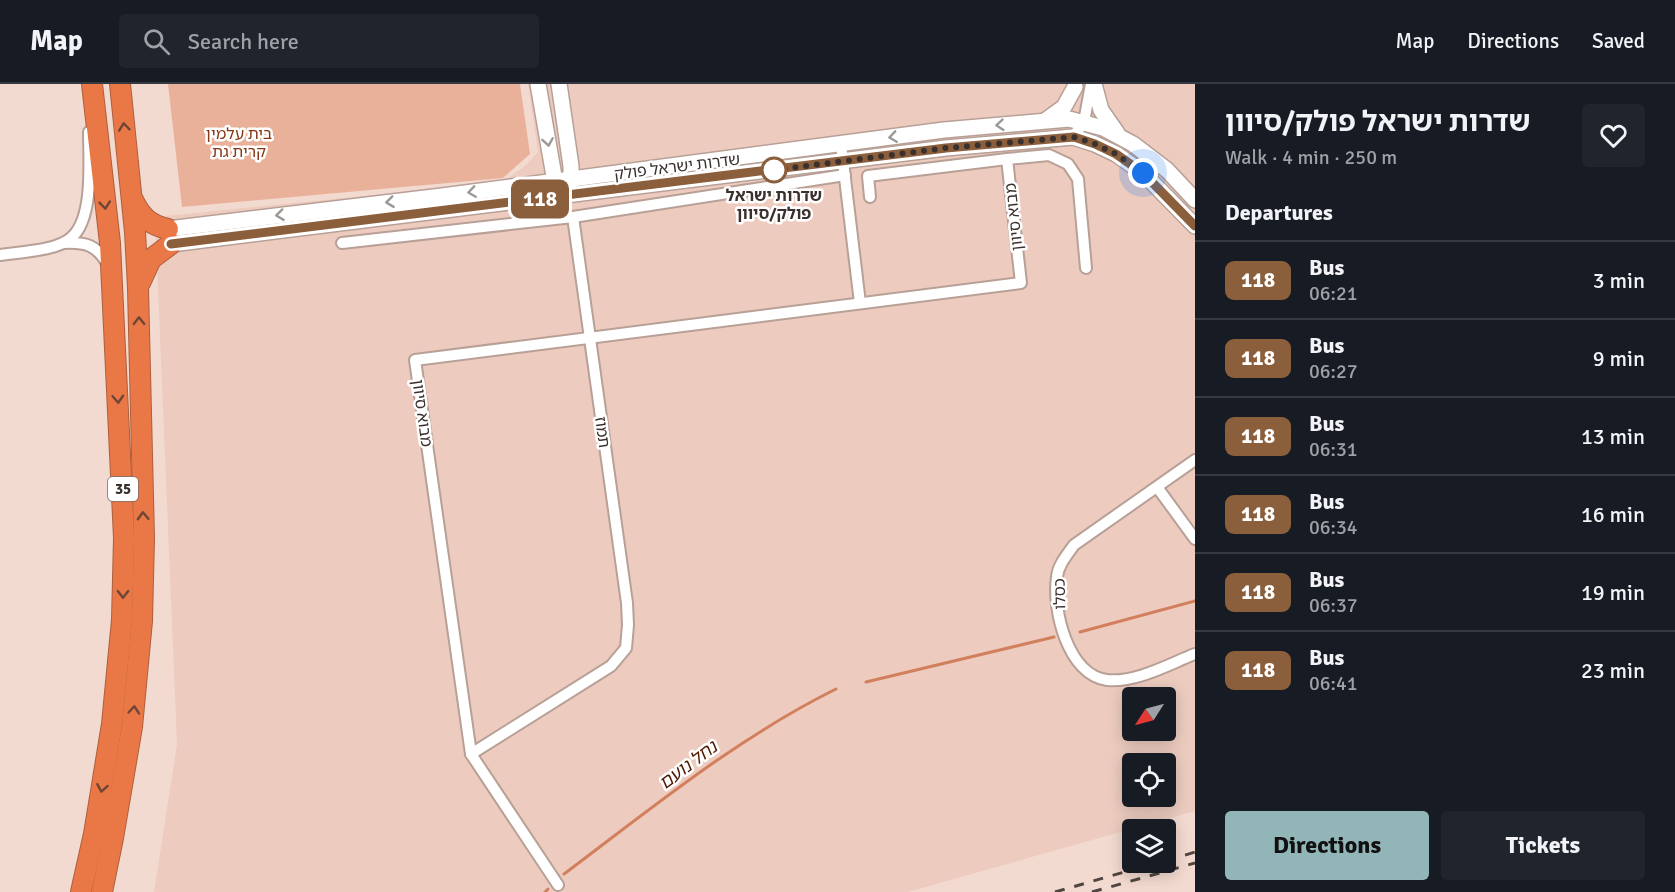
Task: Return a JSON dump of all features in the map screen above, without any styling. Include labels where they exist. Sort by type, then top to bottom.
[{"type":"highway","name":"35","points":[[81,892],[94,834],[112,724],[122,620],[124,538],[111,270],[92,84]]},
{"type":"highway","name":"35","points":[[102,892],[116,828],[130,738],[142,621],[144,538],[138,288],[135,232],[120,84]]},
{"type":"highway","points":[[130,195],[144,218],[170,237],[146,266],[138,288]]},
{"type":"street","points":[[0,255],[36,250],[61,243],[72,238],[78,230],[87,204],[92,84]]},
{"type":"street","points":[[538,84],[549,178],[566,196]]},
{"type":"street","points":[[559,84],[571,178],[566,196]]},
{"type":"street","points":[[1076,120],[1093,84]]},
{"type":"street","points":[[1093,84],[1101,110],[1119,136]]},
{"type":"street","points":[[1074,137],[1075,86]]},
{"type":"street","points":[[1044,121],[1064,107],[1075,86]]},
{"type":"street","name":"שדרות ישראל פולק","points":[[170,237],[549,178],[571,178],[944,130],[1044,121],[1076,120],[1119,136],[1154,159],[1195,200]]},
{"type":"street","name":"שדרות ישראל פולק","points":[[170,237],[845,168],[946,148],[1074,137],[1116,154],[1143,173],[1195,226]]},
{"type":"street","points":[[841,145],[860,303]]},
{"type":"street","name":"מבוא סיוון","points":[[558,885],[471,754],[416,360],[1021,283],[1007,159],[1049,155],[1068,164],[1078,179],[1086,268]]},
{"type":"street","points":[[870,197],[868,176],[1007,159]]},
{"type":"street","points":[[342,243],[573,218],[845,168]]},
{"type":"street","name":"תמוז","points":[[471,754],[611,666],[626,648],[627,603],[573,218]]},
{"type":"street","points":[[61,243],[88,244],[101,254],[111,270]]},
{"type":"street","name":"כסלו","points":[[1195,460],[1074,545],[1062,561],[1057,576],[1057,605],[1069,652],[1079,666],[1090,675],[1107,680],[1127,679],[1195,654]]},
{"type":"street","points":[[1157,486],[1195,539]]},
{"type":"shaded area","points":[[528,84],[1195,84],[1195,811],[1167,819],[1122,819],[1122,832],[908,892],[154,892],[177,744],[155,217],[503,182],[526,165],[538,152]]},
{"type":"green space","name":"בית עלמין קרית גת","points":[[168,84],[520,84],[530,154],[503,178],[182,207]]},
{"type":"waterway","name":"נחל נועם","points":[[1080,632],[1195,601]]},
{"type":"waterway","name":"נחל נועם","points":[[866,682],[1054,637]]},
{"type":"waterway","name":"נחל נועם","points":[[564,874],[696,775],[764,729],[836,689]]},
{"type":"waterway","name":"נחל נועם","points":[[545,892],[548,889]]},
{"type":"railway","points":[[1176,858],[1195,852]]},
{"type":"railway","points":[[1092,892],[1195,863]]},
{"type":"railway","points":[[1055,892],[1122,873]]},
{"type":"bus line","name":"118","points":[[171,244],[946,148],[1074,137],[1116,154],[1143,173],[1195,226]]},
{"type":"place","name":"שדרות ישראל פולק/סיוון","points":[[774,170]]},
{"type":"route","points":[[774,170],[946,148],[1074,137],[1116,154],[1143,173]]}]
